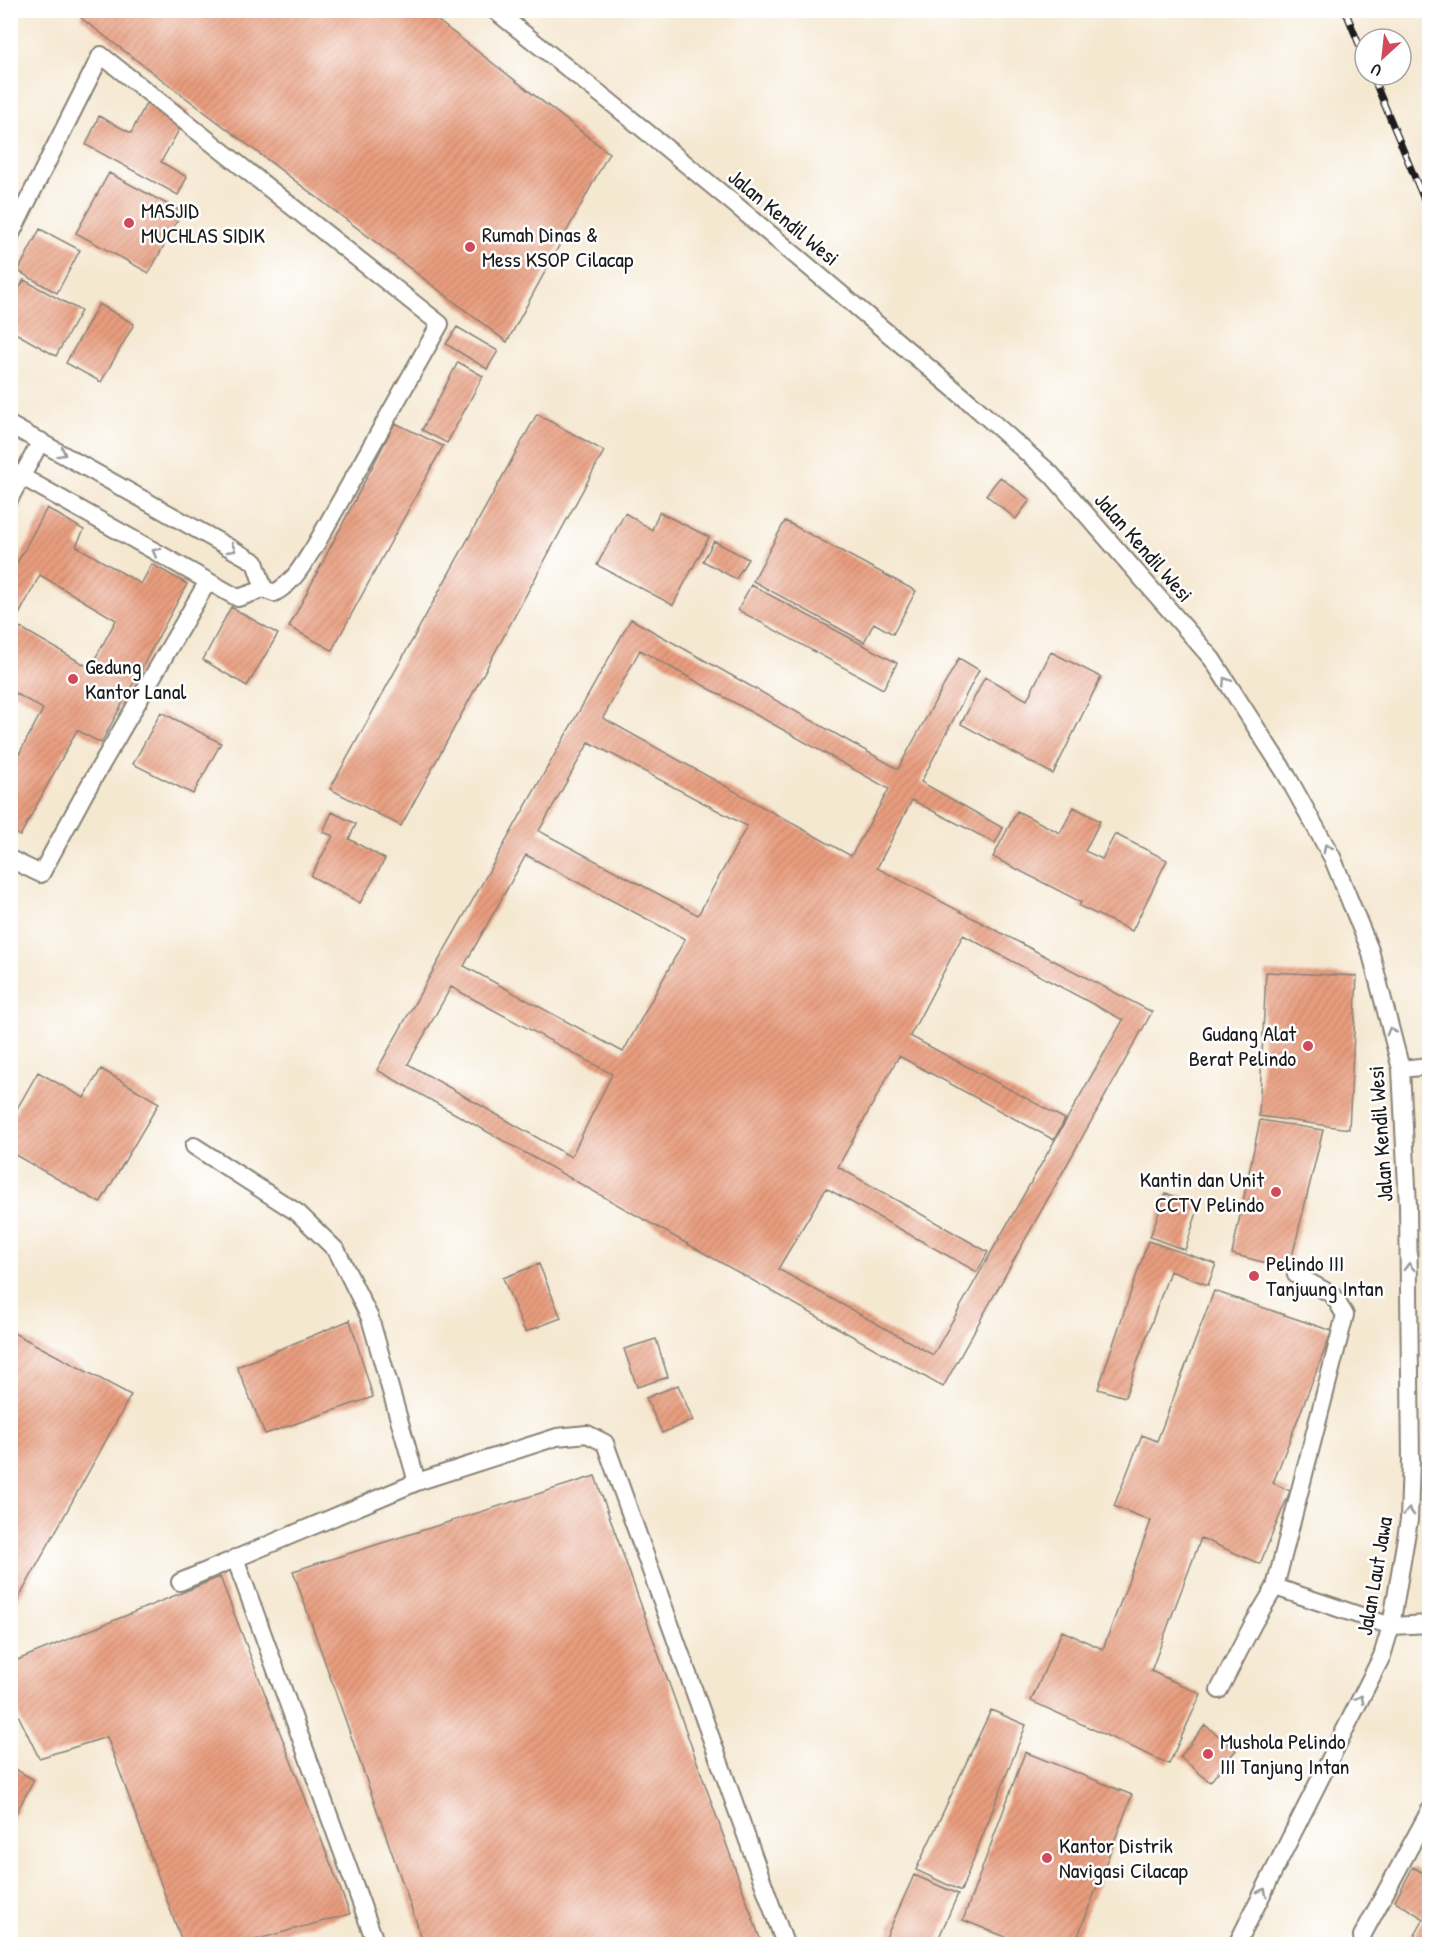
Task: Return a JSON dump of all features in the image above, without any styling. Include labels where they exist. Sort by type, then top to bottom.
[{"type":"lane","name":"Jalan Kendil Wesi","points":[[494,10],[732,202],[973,405],[1051,474],[1212,659],[1286,774],[1332,857],[1370,950],[1401,1069],[1408,1206],[1410,1325]]},
{"type":"lane","points":[[10,236],[101,55],[440,324],[296,577],[274,593],[264,590],[238,598],[16,473]]},
{"type":"lane","points":[[10,425],[255,562],[264,590]]},
{"type":"lane","points":[[10,498],[16,473],[41,441]]},
{"type":"lane","points":[[10,859],[41,874],[86,791],[208,582]]},
{"type":"lane","points":[[1401,1069],[1430,1066]]},
{"type":"lane","points":[[194,1146],[298,1213],[337,1251],[370,1318],[417,1482]]},
{"type":"lane","points":[[1219,1690],[1275,1587],[1345,1315],[1333,1295],[1296,1275]]},
{"type":"lane","name":"Jalan Laut Jawa","points":[[1237,1944],[1382,1656],[1391,1626],[1409,1520],[1410,1325]]},
{"type":"lane","points":[[180,1582],[417,1482],[557,1437],[587,1434],[606,1443],[785,1944]]},
{"type":"lane","points":[[235,1558],[376,1944]]},
{"type":"lane","points":[[1275,1587],[1391,1626],[1430,1624]]},
{"type":"lane","points":[[1363,1944],[1362,1936],[1430,1810]]},
{"type":"building","name":"Rumah Dinas & Mess KSOP Cilacap","points":[[85,10],[424,10],[609,153],[507,342],[81,18]]},
{"type":"building","points":[[153,90],[189,112],[161,162],[187,177],[178,195],[86,145],[99,116],[131,133]]},
{"type":"building","name":"MASJID MUCHLAS SIDIK","points":[[109,173],[182,212],[149,273],[76,233]]},
{"type":"building","points":[[40,229],[80,250],[57,293],[18,271]]},
{"type":"building","points":[[24,280],[81,311],[56,356],[10,330],[10,304]]},
{"type":"building","points":[[99,304],[134,324],[101,382],[66,363]]},
{"type":"building","points":[[457,327],[498,351],[487,369],[446,344]]},
{"type":"building","points":[[458,362],[483,376],[447,443],[422,430]]},
{"type":"building","points":[[537,414],[604,451],[401,826],[330,789]]},
{"type":"building","points":[[395,423],[443,446],[332,650],[289,627]]},
{"type":"building","points":[[1000,477],[1030,500],[1016,519],[986,495]]},
{"type":"building","name":"Gedung Kantor Lanal","points":[[47,508],[84,530],[76,546],[141,584],[152,564],[187,584],[101,743],[77,730],[20,836],[10,830],[10,750],[19,754],[43,709],[10,690],[10,576]],"holes":[[[40,575],[116,620],[90,668],[14,624]]]},
{"type":"building","points":[[659,512],[709,537],[673,605],[597,565],[625,513],[652,530]]},
{"type":"building","points":[[785,521],[916,591],[893,634],[874,623],[864,642],[753,581]]},
{"type":"building","points":[[714,541],[748,559],[736,579],[703,561]]},
{"type":"building","points":[[751,585],[897,663],[883,689],[738,610]]},
{"type":"building","points":[[231,607],[278,634],[247,686],[203,660]]},
{"type":"building","points":[[631,619],[898,769],[959,658],[979,670],[921,782],[1003,828],[995,843],[912,800],[877,868],[1152,1012],[943,1387],[377,1070]],"holes":[[[640,650],[889,789],[851,856],[603,718]],[[589,742],[747,826],[698,915],[539,831]],[[526,855],[685,939],[623,1052],[464,966]],[[963,935],[1123,1020],[933,1355],[778,1269],[826,1188],[977,1272],[988,1252],[838,1167],[899,1056],[1054,1140],[1065,1119],[910,1036]],[[451,987],[612,1074],[571,1157],[408,1064]]]},
{"type":"building","points":[[1051,652],[1101,677],[1053,774],[961,724],[985,677],[1027,700]]},
{"type":"building","points":[[161,712],[221,743],[193,794],[133,764]]},
{"type":"building","points":[[1074,807],[1100,821],[1085,851],[1102,859],[1115,834],[1167,860],[1132,931],[1079,906],[1081,902],[993,857],[1017,811],[1060,833]]},
{"type":"building","points":[[332,812],[356,824],[349,839],[385,859],[360,903],[311,876],[333,836],[323,832]]},
{"type":"building","name":"Gudang Alat Berat Pelindo","points":[[1266,972],[1357,976],[1349,1129],[1259,1116]]},
{"type":"building","points":[[101,1069],[159,1103],[100,1203],[10,1152],[10,1121],[38,1072],[84,1098]]},
{"type":"building","name":"Kantin dan Unit CCTV Pelindo","points":[[1260,1120],[1323,1130],[1289,1269],[1232,1254]]},
{"type":"building","points":[[1166,1193],[1199,1206],[1185,1250],[1150,1237]]},
{"type":"building","points":[[1148,1241],[1216,1264],[1208,1285],[1170,1271],[1125,1397],[1098,1389]]},
{"type":"building","points":[[539,1264],[561,1318],[525,1332],[503,1278]]},
{"type":"building","points":[[1214,1291],[1332,1331],[1273,1483],[1290,1491],[1260,1564],[1201,1538],[1151,1671],[1201,1694],[1169,1764],[1031,1701],[1062,1631],[1103,1649],[1151,1521],[1114,1506],[1142,1435],[1157,1441]]},
{"type":"building","points":[[350,1320],[373,1397],[265,1434],[237,1367]]},
{"type":"building","points":[[10,1331],[131,1395],[10,1614]]},
{"type":"building","points":[[656,1339],[668,1377],[637,1387],[624,1349]]},
{"type":"building","points":[[678,1385],[693,1420],[662,1433],[646,1398]]},
{"type":"building","points":[[595,1476],[762,1944],[424,1944],[293,1571]]},
{"type":"building","points":[[220,1577],[350,1914],[240,1944],[183,1944],[107,1737],[39,1758],[10,1698],[10,1663]]},
{"type":"building","points":[[991,1710],[1026,1725],[961,1891],[916,1870]]},
{"type":"building","name":"Mushola Pelindo III Tanjung Intan","points":[[1205,1725],[1236,1750],[1210,1782],[1180,1757]]},
{"type":"building","name":"Kantor Distrik Navigasi Cilacap","points":[[1025,1752],[1132,1795],[1075,1944],[1023,1944],[963,1920]]},
{"type":"building","points":[[10,1766],[34,1780],[10,1824]]},
{"type":"building","points":[[1413,1867],[1430,1877],[1430,1944],[1410,1944],[1424,1919],[1395,1901]]},
{"type":"building","points":[[914,1875],[958,1894],[936,1944],[883,1944]]},
{"type":"railway","points":[[1345,10],[1353,30]]},
{"type":"railway","points":[[1377,87],[1430,214]]},
{"type":"place","name":"MASJID MUCHLAS SIDIK","points":[[129,223]]},
{"type":"place","name":"Rumah Dinas & Mess KSOP Cilacap","points":[[470,247]]},
{"type":"place","name":"Gedung Kantor Lanal","points":[[73,679]]},
{"type":"place","name":"Gudang Alat Berat Pelindo","points":[[1308,1046]]},
{"type":"place","name":"Kantin dan Unit CCTV Pelindo","points":[[1276,1192]]},
{"type":"place","name":"Pelindo III Tanjuung Intan","points":[[1254,1276]]},
{"type":"place","name":"Mushola Pelindo III Tanjung Intan","points":[[1208,1754]]},
{"type":"place","name":"Kantor Distrik Navigasi Cilacap","points":[[1047,1858]]}]
